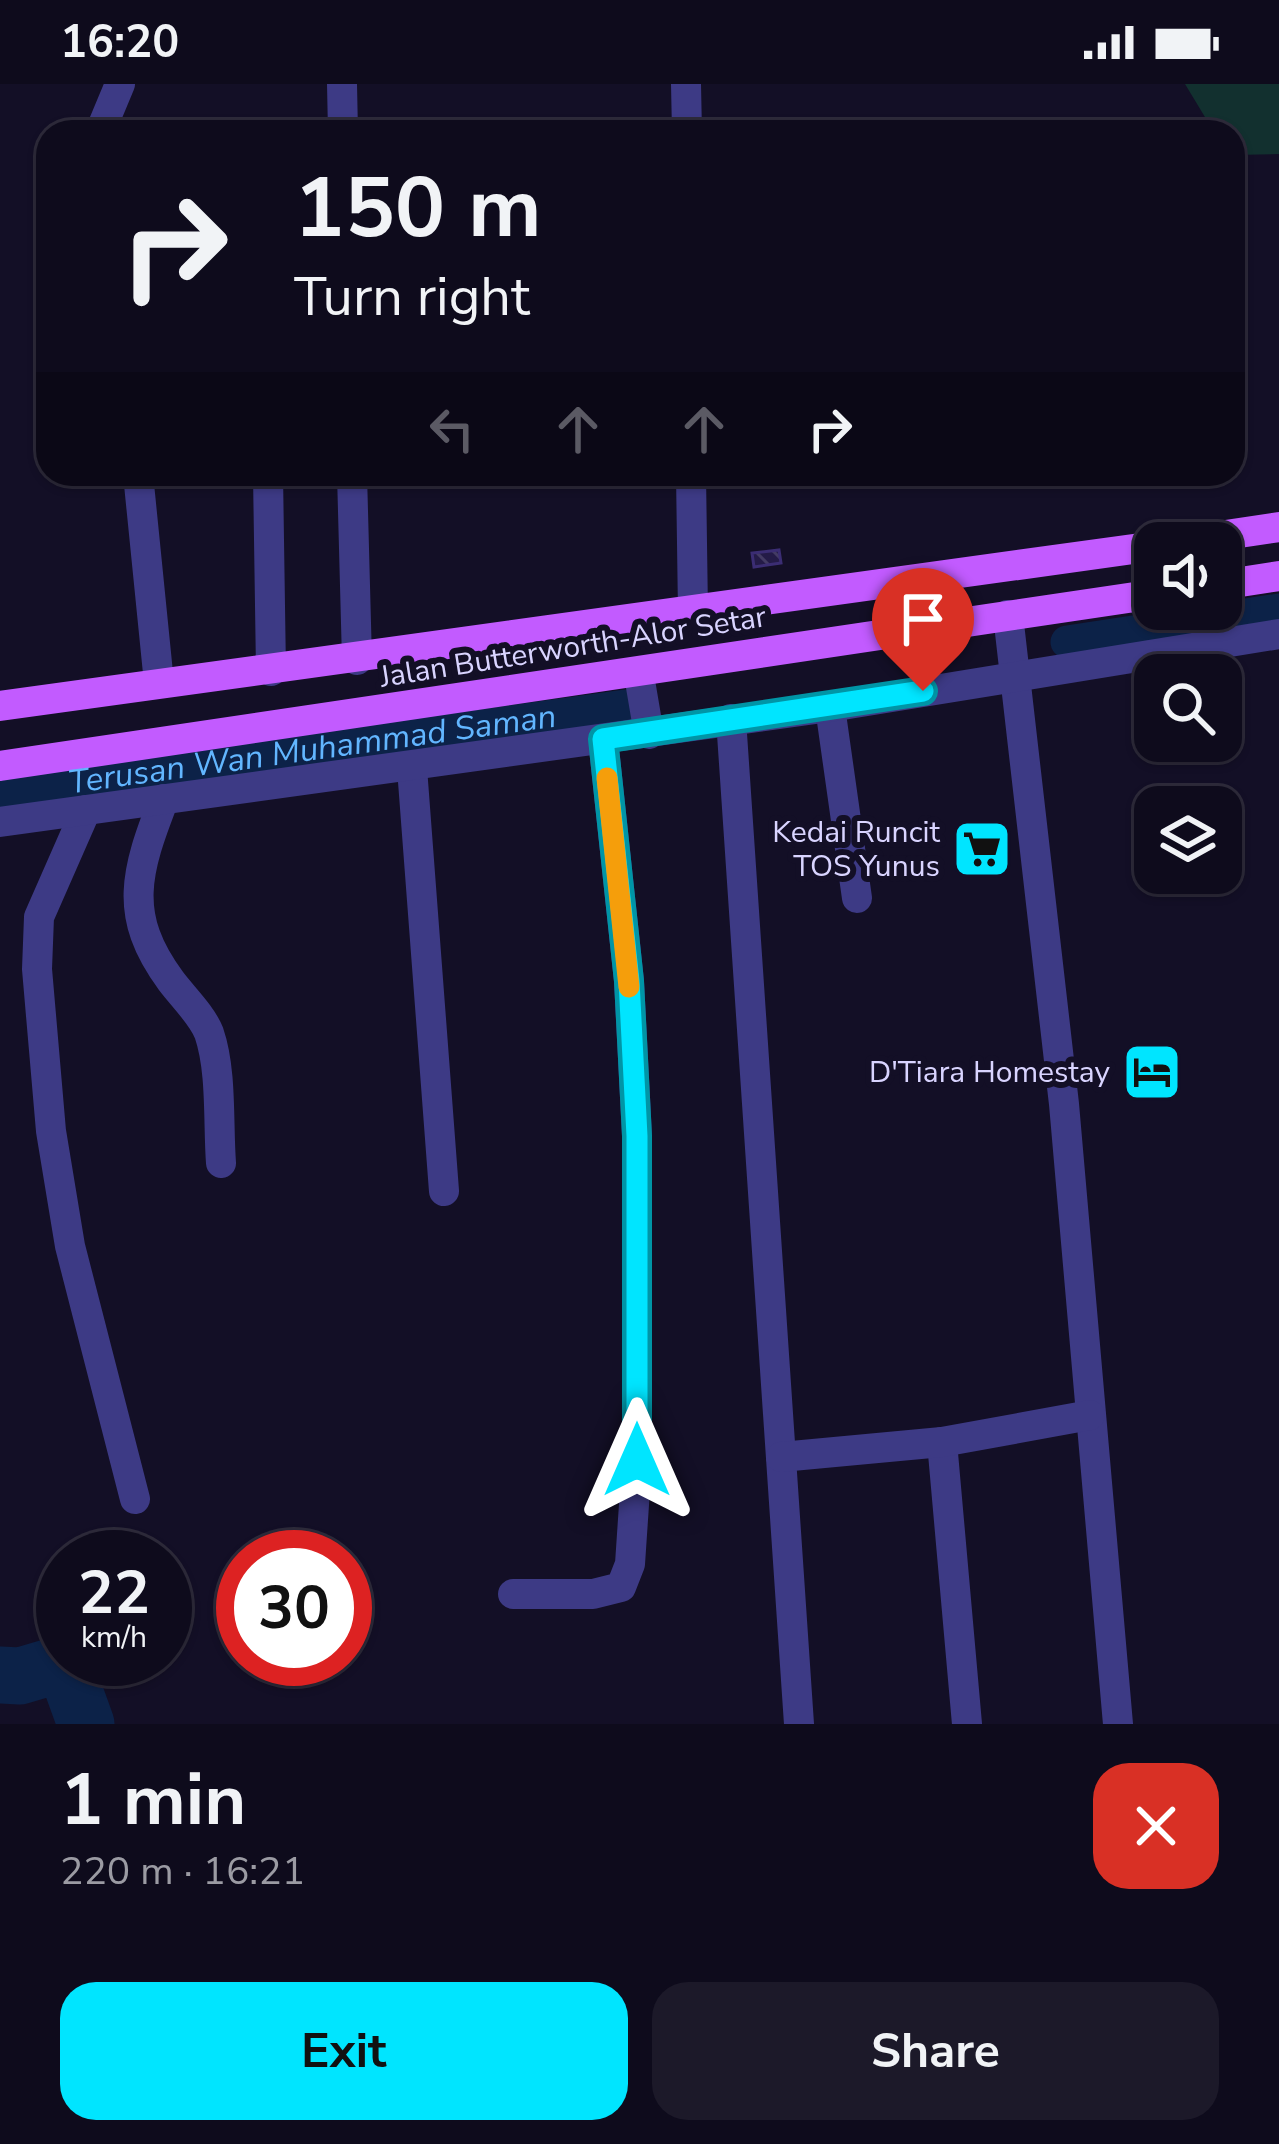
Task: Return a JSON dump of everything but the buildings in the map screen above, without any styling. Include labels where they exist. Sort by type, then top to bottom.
[{"type":"main road","points":[[1242,533],[1279,527]]},
{"type":"main road","name":"Jalan Butterworth-Alor Setar","points":[[0,706],[1134,549]]},
{"type":"main road","points":[[1242,581],[1279,576]]},
{"type":"main road","name":"Jalan Butterworth-Alor Setar","points":[[0,766],[639,675],[1134,597]]},
{"type":"street","points":[[105,120],[121,84]]},
{"type":"street","points":[[342,84],[343,120]]},
{"type":"street","points":[[686,84],[687,120]]},
{"type":"street","points":[[139,486],[159,683]]},
{"type":"street","points":[[268,486],[271,671]]},
{"type":"street","points":[[352,486],[357,660]]},
{"type":"street","points":[[691,486],[692,612]]},
{"type":"street","points":[[1008,615],[1062,1082],[1118,1724]]},
{"type":"street","points":[[0,822],[650,734],[1279,634]]},
{"type":"street","points":[[639,675],[650,734]]},
{"type":"street","points":[[830,707],[857,898]]},
{"type":"street","points":[[731,719],[799,1724]]},
{"type":"street","points":[[513,1594],[593,1594],[621,1587],[631,1564],[637,1460],[637,1136],[629,981],[603,739]]},
{"type":"street","points":[[412,768],[444,1190]]},
{"type":"street","points":[[164,799],[144,849],[137,900],[140,927],[151,953],[208,1030],[221,1163]]},
{"type":"street","points":[[86,809],[38,917],[37,969],[51,1131],[70,1246],[135,1499]]},
{"type":"street","points":[[781,1457],[942,1442],[1090,1415]]},
{"type":"street","points":[[942,1442],[967,1724]]},
{"type":"green space","points":[[1185,84],[1279,84],[1279,154],[1245,155],[1245,120],[1207,120]]},
{"type":"waterway","name":"Terusan Wan Muhammad Saman","points":[[1067,642],[1279,610]]},
{"type":"waterway","name":"Terusan Wan Muhammad Saman","points":[[0,792],[625,706]]},
{"type":"waterway","points":[[0,1675],[20,1676],[64,1663],[86,1724]]},
{"type":"slow traffic","points":[[607,778],[629,987]]},
{"type":"place","name":"Kedai Runcit TOS Yunus","points":[[982,849]]},
{"type":"place","name":"D'Tiara Homestay","points":[[1152,1072]]},
{"type":"route","points":[[637,1460],[637,1136],[629,981],[603,739],[923,691]]}]
